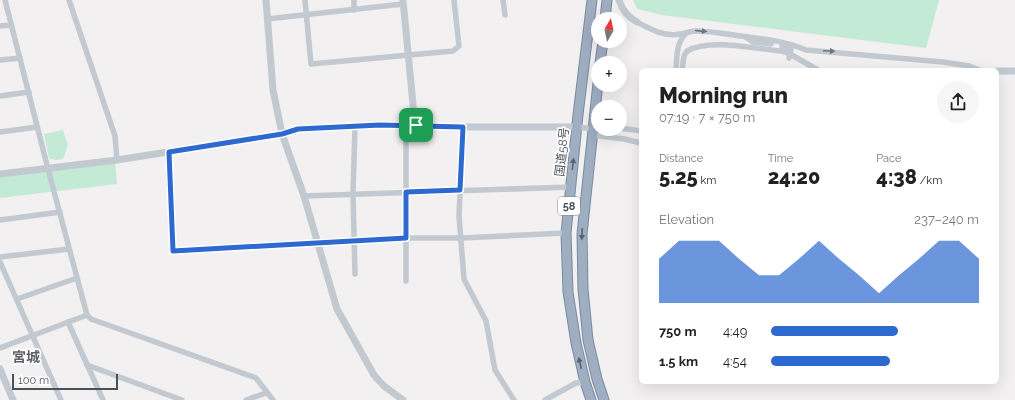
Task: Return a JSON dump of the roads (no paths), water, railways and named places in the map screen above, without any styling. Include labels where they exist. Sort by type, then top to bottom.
[{"type":"highway","name":"国道58号","points":[[591,400],[585,382],[576,343],[568,292],[566,233],[592,0]]},
{"type":"highway","points":[[606,12],[607,0]]},
{"type":"highway","name":"58","points":[[593,136],[582,234],[582,289],[588,340],[597,379],[604,400]]},
{"type":"street","points":[[5,0],[87,315],[91,319],[256,378],[266,393],[273,400]]},
{"type":"street","points":[[69,0],[115,136],[117,160]]},
{"type":"street","points":[[266,0],[273,90],[282,134],[304,196],[337,309],[374,375],[384,386],[403,400]]},
{"type":"street","points":[[305,0],[310,64],[453,50],[458,46],[454,0]]},
{"type":"street","points":[[354,0],[354,10]]},
{"type":"street","points":[[503,0],[505,15]]},
{"type":"street","points":[[619,0],[624,11],[630,18],[662,34],[672,35],[693,31],[745,37],[787,46],[791,49],[790,56]]},
{"type":"street","points":[[267,19],[354,10],[403,2],[416,125]]},
{"type":"street","points":[[0,26],[11,25]]},
{"type":"street","points":[[676,68],[678,44],[686,33]]},
{"type":"street","points":[[768,53],[769,42]]},
{"type":"street","points":[[769,42],[795,45],[806,50],[956,64],[974,68]]},
{"type":"street","points":[[682,68],[684,56],[687,51],[700,46],[726,46],[790,56],[814,68]]},
{"type":"street","points":[[0,60],[20,58]]},
{"type":"street","points":[[999,71],[1015,71]]},
{"type":"street","points":[[0,96],[28,92]]},
{"type":"street","points":[[0,174],[117,160],[282,134],[298,129],[406,125],[591,128]]},
{"type":"street","points":[[406,125],[406,281]]},
{"type":"street","points":[[355,126],[353,194],[355,274]]},
{"type":"street","points":[[0,132],[37,127]]},
{"type":"street","points":[[463,127],[459,216],[464,279],[486,320],[495,370],[514,400]]},
{"type":"street","points":[[627,129],[639,131]]},
{"type":"street","points":[[616,136],[639,143]]},
{"type":"street","points":[[169,152],[173,251],[406,238],[461,238],[566,233]]},
{"type":"street","points":[[304,196],[571,187]]},
{"type":"street","points":[[0,220],[60,212]]},
{"type":"street","points":[[0,257],[69,249]]},
{"type":"street","points":[[0,262],[61,400]]},
{"type":"street","points":[[17,299],[77,278]]},
{"type":"street","points":[[0,348],[87,315]]},
{"type":"street","points":[[68,322],[103,400]]},
{"type":"street","points":[[87,365],[182,400]]},
{"type":"street","points":[[0,369],[13,400]]},
{"type":"street","points":[[545,400],[576,383],[585,382]]},
{"type":"street","points":[[246,400],[266,393]]},
{"type":"district","name":"宮城","points":[[26,357]]}]
